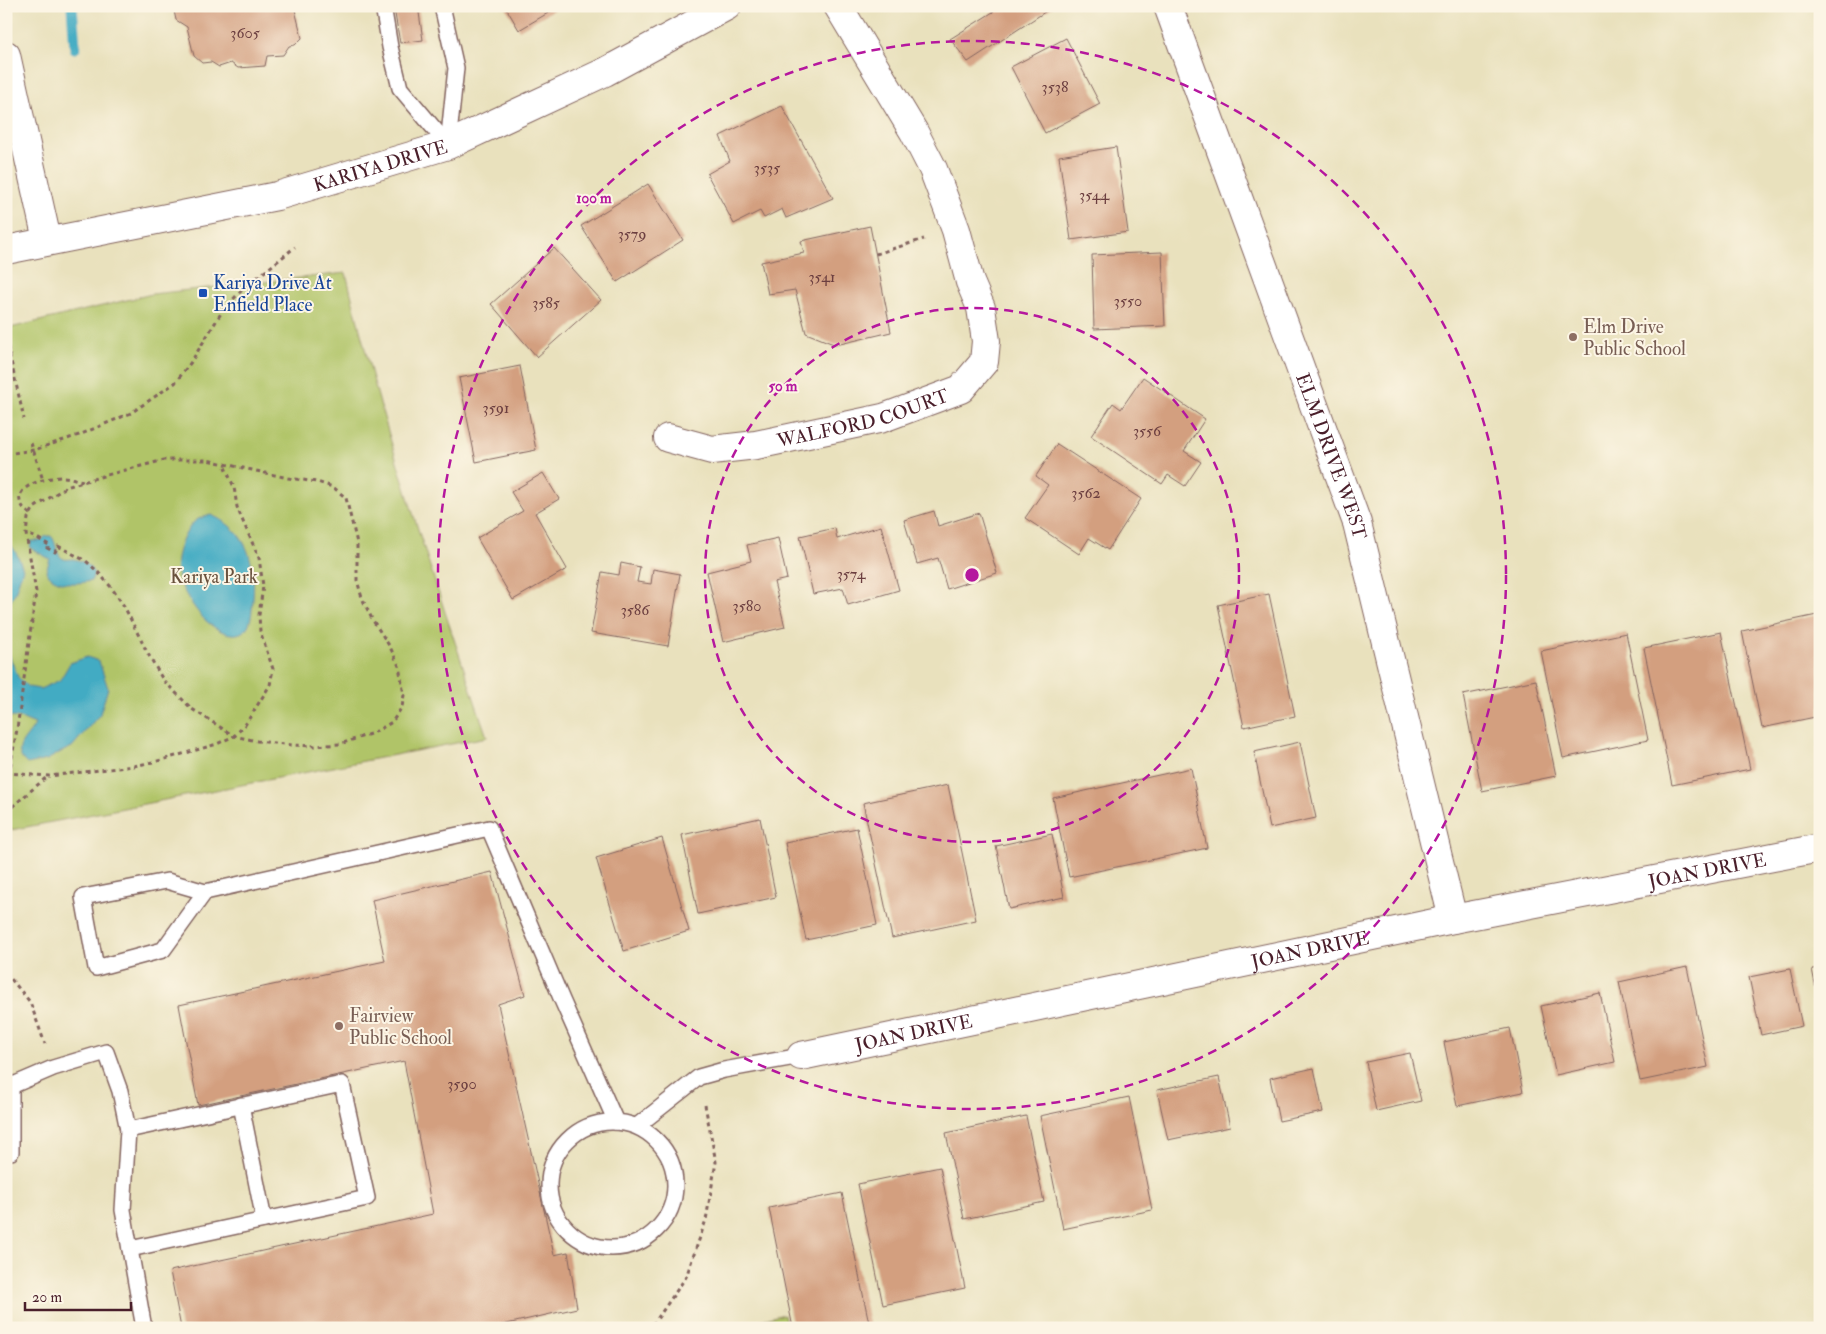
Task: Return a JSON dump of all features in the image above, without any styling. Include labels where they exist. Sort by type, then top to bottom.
[{"type":"street","name":"KARIYA DRIVE","points":[[6,250],[47,240],[277,196],[448,145],[605,72],[727,6]]},
{"type":"street","name":"WALFORD COURT","points":[[668,438],[712,450],[756,445],[884,418],[961,390],[984,362],[986,341],[981,308],[970,282],[956,230],[933,169],[914,132],[838,6]]},
{"type":"street","name":"ELM DRIVE WEST","points":[[1168,6],[1357,523],[1453,919]]},
{"type":"street","points":[[6,55],[47,240]]},
{"type":"street","name":"JOAN DRIVE","points":[[801,1056],[1453,919],[1820,848]]},
{"type":"lane","points":[[383,6],[400,88],[448,145]]},
{"type":"lane","points":[[442,6],[456,68],[448,145]]},
{"type":"lane","points":[[205,892],[162,950],[96,968],[83,897],[167,881],[205,892],[489,828],[616,1122]]},
{"type":"lane","points":[[6,1153],[11,1152],[9,1083],[106,1052],[120,1091],[128,1130],[123,1210],[144,1328]]},
{"type":"lane","points":[[637,1126],[700,1077],[724,1070],[801,1056]]},
{"type":"lane","points":[[128,1130],[342,1084],[367,1198],[130,1249]]},
{"type":"lane","points":[[242,1106],[264,1220]]},
{"type":"lane","points":[[600,1122],[616,1122],[637,1126],[651,1134],[662,1145],[671,1159],[675,1175],[675,1190],[672,1206],[664,1221],[653,1233],[640,1242],[619,1248],[598,1247],[578,1238],[562,1224],[552,1205],[549,1184],[553,1163],[563,1144],[580,1130],[600,1122]]},
{"type":"path","points":[[876,254],[956,230]]},
{"type":"path","points":[[6,454],[34,450],[79,435],[130,413],[175,382],[191,362],[223,310],[242,290],[295,247]]},
{"type":"path","points":[[6,339],[24,419]]},
{"type":"path","points":[[31,443],[43,480]]},
{"type":"path","points":[[26,534],[49,545],[47,548],[55,552],[58,546],[86,561],[98,571],[124,606],[163,680],[192,710],[234,736],[292,745],[340,744],[373,733],[392,722],[402,707],[404,695],[399,666],[390,647],[372,619],[356,580],[357,543],[346,498],[333,487],[318,482],[288,478],[208,460],[164,460],[66,487],[34,508],[30,514],[26,534],[36,592],[18,728],[7,773],[49,776],[134,766],[217,744],[234,736],[245,725],[270,685],[273,669],[260,631],[259,615],[263,586],[259,558],[241,517],[234,487],[224,464]]},
{"type":"path","points":[[30,514],[20,507],[18,495],[27,484],[64,477],[83,481]]},
{"type":"path","points":[[6,812],[49,776]]},
{"type":"path","points":[[6,973],[30,1002],[53,1068]]},
{"type":"path","points":[[644,1328],[655,1322],[686,1277],[706,1220],[716,1162],[700,1077]]},
{"type":"green space","name":"Kariya Park","points":[[346,273],[393,449],[487,737],[6,831],[6,329],[152,294]]},
{"type":"green space","points":[[784,1314],[787,1328],[732,1328]]},
{"type":"water","points":[[211,515],[224,521],[234,529],[247,549],[251,561],[254,586],[251,617],[248,626],[243,632],[236,634],[222,631],[202,617],[186,595],[179,580],[177,560],[183,539],[192,524],[198,519]]},
{"type":"water","points":[[46,536],[53,538],[61,557],[79,560],[88,566],[94,574],[91,581],[66,583],[50,576],[46,571],[50,559],[30,548],[31,541],[40,541]]},
{"type":"water","points":[[6,540],[14,550],[23,569],[15,593],[6,608]]},
{"type":"water","points":[[6,647],[18,677],[28,687],[40,689],[60,680],[70,663],[87,657],[99,661],[108,688],[100,714],[72,747],[47,760],[27,764],[22,758],[20,748],[35,724],[23,719],[6,716]]},
{"type":"building","points":[[173,6],[298,6],[295,10],[302,38],[295,45],[289,46],[283,55],[267,56],[265,66],[238,68],[231,63],[219,67],[211,62],[202,63],[194,56],[187,27],[176,20]]},
{"type":"building","points":[[418,6],[423,40],[400,43],[394,8]]},
{"type":"building","points":[[505,6],[560,6],[519,30]]},
{"type":"building","points":[[995,6],[1054,6],[968,62],[950,39],[993,12]]},
{"type":"building","points":[[1066,38],[1100,104],[1045,133],[1011,67]]},
{"type":"building","points":[[782,106],[833,198],[786,218],[782,209],[764,218],[760,211],[734,224],[707,174],[730,161],[720,136]]},
{"type":"building","points":[[1116,147],[1128,232],[1071,240],[1059,156]]},
{"type":"building","points":[[648,184],[683,240],[617,282],[581,226]]},
{"type":"building","points":[[870,226],[891,332],[836,345],[806,333],[795,290],[768,294],[761,262],[804,253],[801,241]]},
{"type":"building","points":[[554,248],[601,300],[537,357],[491,304]]},
{"type":"building","points":[[1162,252],[1165,326],[1094,329],[1092,255]]},
{"type":"building","points":[[520,366],[536,450],[476,462],[459,378]]},
{"type":"building","points":[[1143,377],[1205,419],[1184,451],[1201,462],[1185,486],[1168,475],[1162,484],[1091,436],[1113,403],[1121,409]]},
{"type":"building","points":[[1057,444],[1141,499],[1108,550],[1089,538],[1079,554],[1025,518],[1048,485],[1036,476]]},
{"type":"building","points":[[543,473],[559,499],[535,513],[567,569],[513,600],[477,538],[523,511],[511,492]]},
{"type":"building","points":[[934,511],[938,526],[979,513],[997,573],[947,589],[938,558],[917,564],[904,520]]},
{"type":"building","points":[[881,526],[899,590],[848,605],[843,588],[813,594],[800,536],[835,528],[837,539]]},
{"type":"building","points":[[778,538],[787,579],[774,582],[785,627],[723,642],[707,572],[751,561],[747,545]]},
{"type":"building","points":[[621,563],[640,567],[637,582],[651,584],[653,569],[680,574],[668,646],[591,633],[602,572],[619,575]]},
{"type":"building","points":[[1269,594],[1295,716],[1244,727],[1218,605]]},
{"type":"building","points":[[1817,615],[1820,628],[1820,716],[1762,728],[1742,631]]},
{"type":"building","points":[[1721,632],[1750,769],[1672,785],[1644,648]]},
{"type":"building","points":[[1626,633],[1648,740],[1563,758],[1541,651]]},
{"type":"building","points":[[1536,680],[1556,776],[1482,791],[1463,695]]},
{"type":"building","points":[[1300,742],[1316,818],[1270,828],[1254,752]]},
{"type":"building","points":[[1191,768],[1207,848],[1069,877],[1053,798]]},
{"type":"building","points":[[948,785],[976,920],[892,938],[863,803]]},
{"type":"building","points":[[760,818],[776,897],[698,914],[682,835]]},
{"type":"building","points":[[857,828],[877,925],[806,940],[785,843]]},
{"type":"building","points":[[1052,834],[1064,897],[1009,909],[996,846]]},
{"type":"building","points":[[662,838],[689,931],[624,951],[596,858]]},
{"type":"building","name":"Fairview Public School","points":[[492,872],[525,995],[498,1004],[554,1255],[568,1252],[577,1308],[489,1328],[181,1328],[170,1271],[433,1214],[404,1061],[198,1105],[179,1005],[385,961],[372,900]]},
{"type":"building","points":[[1687,967],[1708,1067],[1640,1081],[1619,982]]},
{"type":"building","points":[[1820,968],[1820,1004],[1819,1004],[1812,969]]},
{"type":"building","points":[[1790,969],[1802,1026],[1761,1035],[1749,977]]},
{"type":"building","points":[[1600,993],[1615,1062],[1556,1075],[1541,1006]]},
{"type":"building","points":[[1510,1028],[1523,1092],[1457,1106],[1444,1042]]},
{"type":"building","points":[[1410,1053],[1421,1101],[1376,1111],[1366,1062]]},
{"type":"building","points":[[1314,1068],[1323,1112],[1279,1121],[1270,1078]]},
{"type":"building","points":[[1219,1077],[1230,1127],[1168,1140],[1157,1090]]},
{"type":"building","points":[[1129,1097],[1152,1210],[1063,1229],[1040,1116]]},
{"type":"building","points":[[1026,1116],[1044,1202],[964,1219],[946,1133]]},
{"type":"building","points":[[940,1167],[965,1288],[883,1305],[858,1184]]},
{"type":"building","points":[[842,1193],[870,1328],[793,1328],[769,1208]]},
{"type":"waterway","points":[[72,6],[75,48]]},
{"type":"place","name":"Kariya Drive At Enfield Place","points":[[203,293]]},
{"type":"place","name":"Elm Drive Public School","points":[[1573,337]]},
{"type":"place","name":"Fairview Public School","points":[[339,1026]]}]
